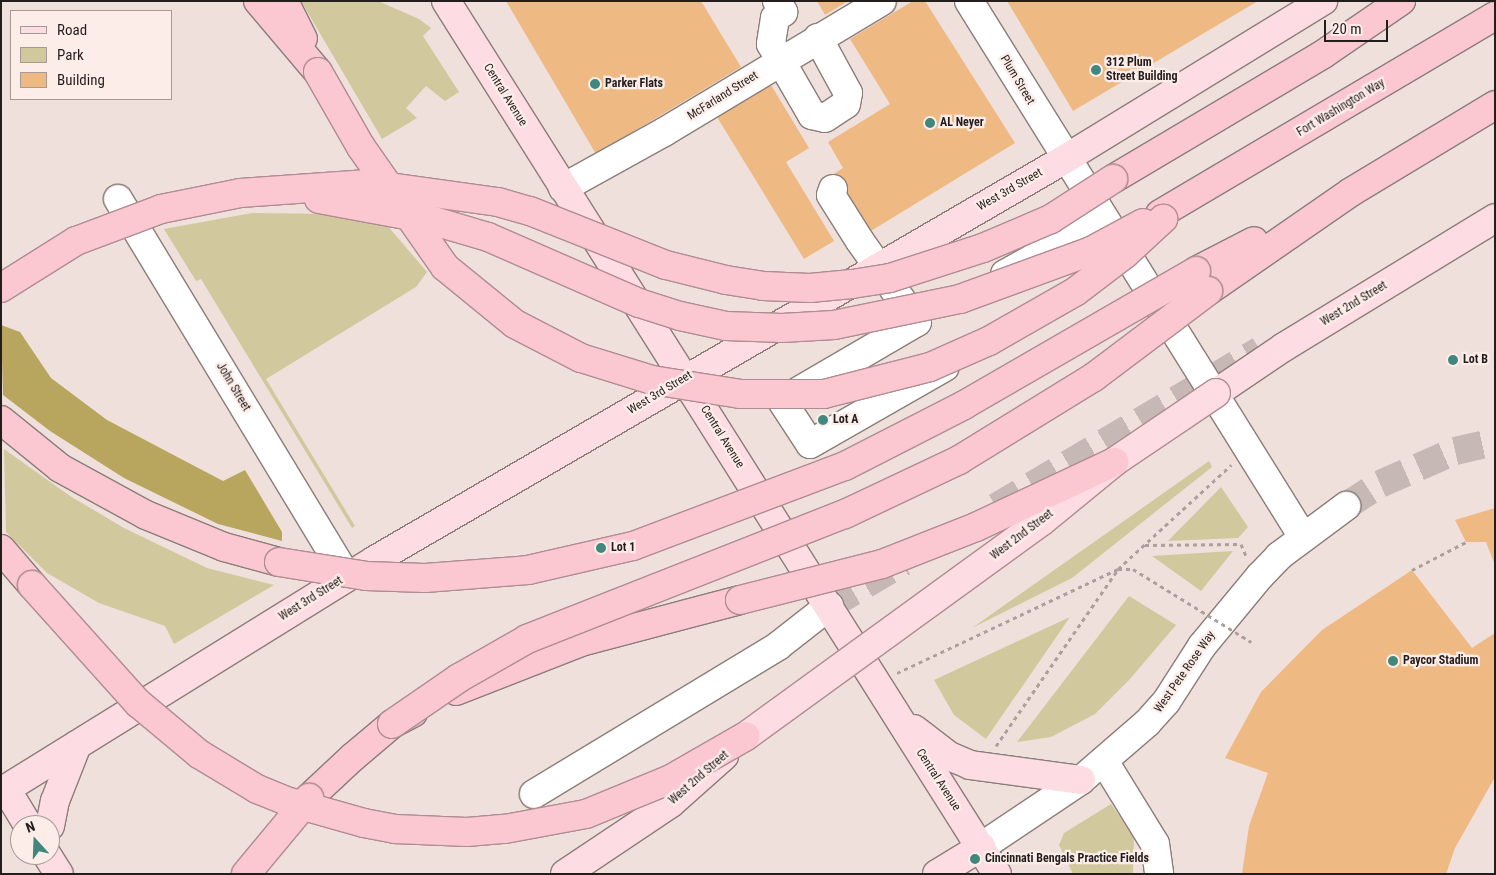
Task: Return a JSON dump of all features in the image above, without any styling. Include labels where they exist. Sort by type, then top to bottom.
[{"type":"highway","points":[[258,1],[318,72]]},
{"type":"highway","points":[[284,1],[318,72],[361,147],[446,267],[514,324],[581,358],[652,380],[740,394],[824,394],[930,368],[989,341],[1075,292],[1125,254],[1161,217]]},
{"type":"highway","points":[[1,288],[76,241],[126,221],[195,201],[324,185],[368,184],[423,190],[498,202],[530,211],[631,253],[698,274],[763,286],[810,288],[890,278],[983,248],[1051,219],[1113,179],[1322,55],[1401,1]]},
{"type":"highway","name":"Fort Washington Way","points":[[1161,217],[1495,16]]},
{"type":"highway","points":[[1,420],[60,468],[146,515],[224,546],[280,562],[366,576],[424,578],[528,570],[633,546],[845,466],[1202,281],[1495,105]]},
{"type":"highway","points":[[195,201],[274,196],[310,198],[346,202],[427,219],[488,237],[639,303],[680,316],[726,326],[782,328],[842,323],[960,300],[1091,251],[1161,217]]},
{"type":"highway","points":[[246,874],[309,798],[392,724],[459,678],[527,639],[845,514],[959,460],[1094,377],[1202,281]]},
{"type":"highway","points":[[392,724],[468,685],[581,642],[882,564],[976,527],[1114,462]]},
{"type":"highway","points":[[1,549],[138,704],[199,754],[257,789],[286,801],[364,823],[395,829],[467,832],[515,828],[586,814],[671,778],[746,736]]},
{"type":"main road","name":"Central Avenue","points":[[446,1],[997,874]]},
{"type":"main road","name":"West 3rd Street","points":[[3,791],[347,576],[876,267],[1065,159],[1323,1]]},
{"type":"main road","name":"West 2nd Street","points":[[565,874],[671,803],[746,736],[1041,522],[1114,462],[1284,347],[1495,218]]},
{"type":"main road","points":[[895,713],[949,756],[970,765],[1081,780]]},
{"type":"main road","points":[[52,815],[55,801],[77,745]]},
{"type":"main road","points":[[3,791],[21,815]]},
{"type":"main road","name":"West Pete Rose Way","points":[[937,874],[981,847]]},
{"type":"street","points":[[776,1],[783,12],[775,18],[771,44],[812,114],[825,118],[846,104],[848,93],[818,38]]},
{"type":"street","name":"McFarland Street","points":[[563,188],[647,142],[882,1]]},
{"type":"street","name":"Plum Street","points":[[969,1],[1065,159],[1303,537]]},
{"type":"street","points":[[833,189],[831,195],[876,267],[917,322]]},
{"type":"street","name":"John Street","points":[[118,199],[347,576]]},
{"type":"street","points":[[1097,223],[1123,265],[810,444],[782,401],[917,322],[1097,223]]},
{"type":"street","name":"West Pete Rose Way","points":[[981,847],[1081,780],[1148,723],[1166,702],[1202,646],[1260,576],[1303,537],[1346,506]]},
{"type":"street","points":[[534,794],[778,646],[829,606]]},
{"type":"street","points":[[1104,761],[1155,844],[1159,874]]},
{"type":"path","points":[[995,750],[1118,569],[1246,449]]},
{"type":"path","points":[[1412,570],[1466,542]]},
{"type":"path","points":[[1144,545],[1241,544],[1260,576]]},
{"type":"path","points":[[876,683],[1118,569],[1133,569],[1251,642]]},
{"type":"green space","points":[[301,1],[378,1],[419,19],[431,28],[423,36],[459,92],[445,101],[426,86],[406,108],[417,118],[382,139]]},
{"type":"green space","points":[[252,213],[328,214],[386,224],[427,272],[416,287],[266,379],[355,526],[352,528],[201,279],[196,281],[164,229]]},
{"type":"green space","points":[[4,449],[70,496],[124,528],[207,568],[274,585],[174,644],[165,626],[99,603],[47,573],[6,532]]},
{"type":"green space","points":[[1209,461],[1212,467],[1072,578],[972,628]]},
{"type":"green space","points":[[1221,487],[1248,527],[1238,538],[1168,541]]},
{"type":"green space","points":[[1233,551],[1201,591],[1152,556]]},
{"type":"green space","points":[[1129,596],[1176,625],[1130,679],[1095,714],[1051,737],[1017,742]]},
{"type":"green space","points":[[1070,617],[986,739],[954,715],[934,680]]},
{"type":"green space","points":[[1111,804],[1134,837],[1133,874],[1073,874],[1059,845],[1064,833]]},
{"type":"shaded area","points":[[1,325],[20,332],[51,378],[107,420],[223,481],[245,470],[282,532],[282,541],[218,524],[124,478],[50,431],[3,395]]},
{"type":"building","points":[[506,1],[701,1],[741,67],[596,154]]},
{"type":"building","points":[[817,1],[848,1],[825,15]]},
{"type":"building","name":"AL Neyer","points":[[913,1],[925,1],[1015,143],[861,237],[826,179],[843,168],[828,142],[890,104],[850,39]]},
{"type":"building","name":"312 Plum Street Building","points":[[1007,1],[1258,1],[1073,111]]},
{"type":"building","points":[[771,85],[809,148],[786,162],[834,241],[804,259],[717,117]]},
{"type":"building","points":[[1495,508],[1495,565],[1486,542],[1466,542],[1455,520]]},
{"type":"building","name":"Paycor Stadium","points":[[1412,570],[1472,648],[1495,633],[1495,777],[1455,848],[1446,874],[1242,874],[1249,826],[1268,773],[1225,758],[1261,692],[1322,630]]},
{"type":"tunnel","points":[[996,507],[1260,350]]},
{"type":"tunnel","points":[[1346,506],[1380,484],[1455,451],[1495,442]]},
{"type":"tunnel","points":[[829,606],[903,562]]},
{"type":"place","name":"312 Plum Street Building","points":[[1096,70]]},
{"type":"place","name":"Parker Flats","points":[[595,84]]},
{"type":"place","name":"AL Neyer","points":[[930,123]]},
{"type":"place","name":"Lot B","points":[[1453,360]]},
{"type":"place","name":"Lot A","points":[[823,420]]},
{"type":"place","name":"Lot 1","points":[[601,548]]},
{"type":"place","name":"Paycor Stadium","points":[[1393,661]]},
{"type":"place","name":"Cincinnati Bengals Practice Fields","points":[[975,859]]}]
